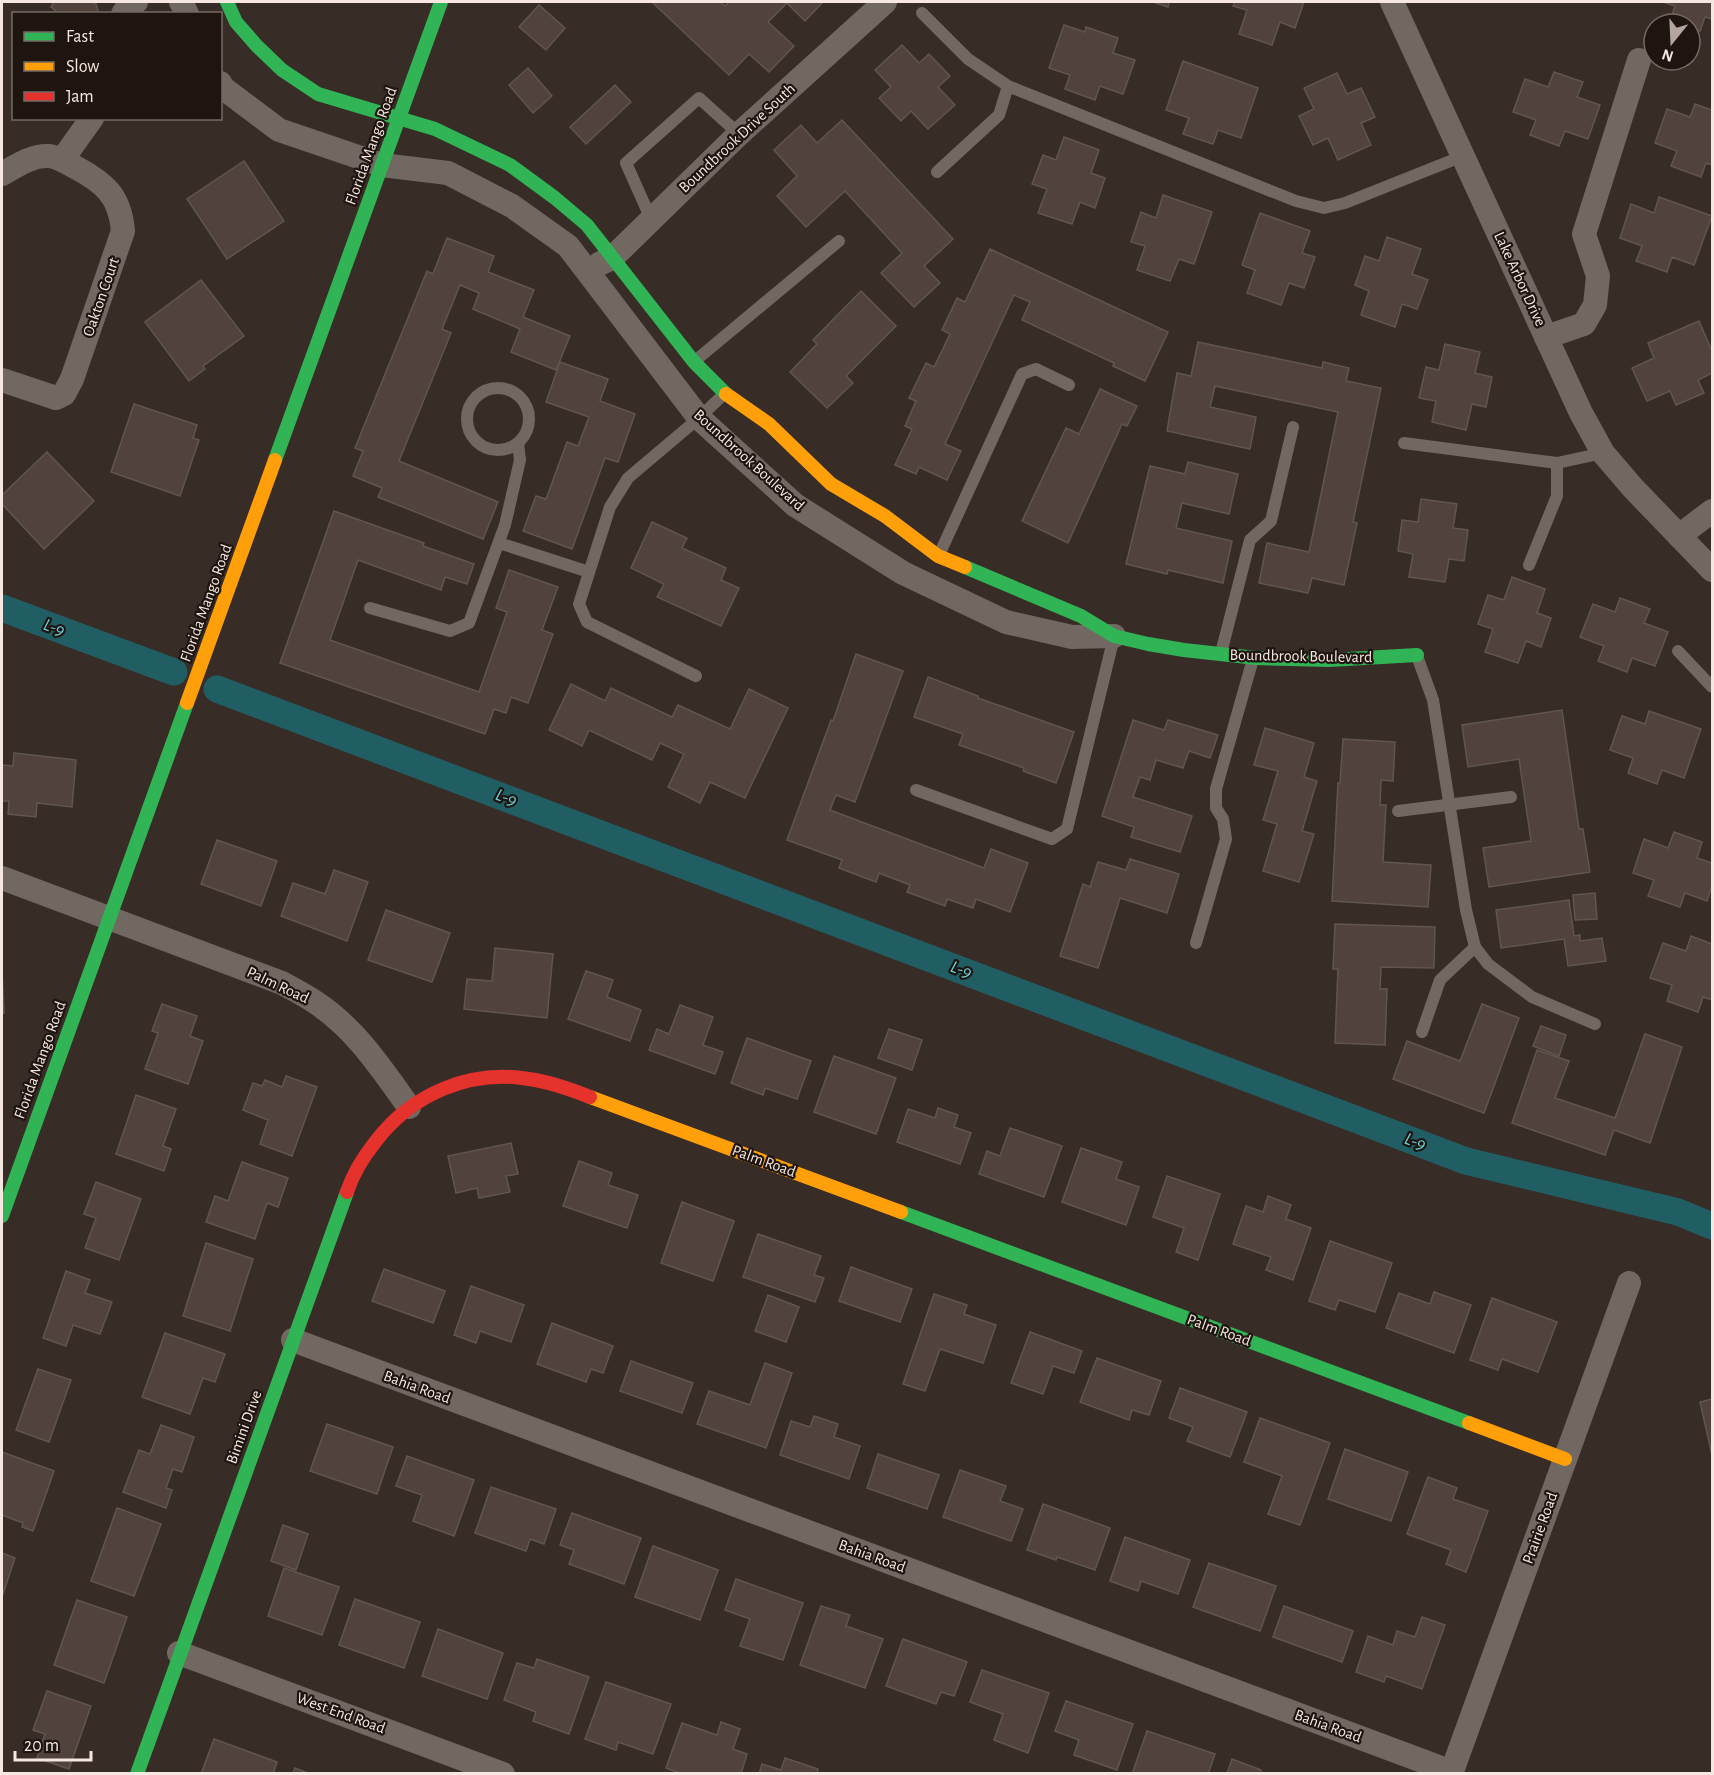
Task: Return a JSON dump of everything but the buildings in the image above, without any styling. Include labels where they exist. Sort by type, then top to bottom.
[{"type":"street","name":"Boundbrook Boulevard","points":[[227,2],[236,22],[256,45],[282,70],[318,94],[435,129],[510,165],[587,225],[612,258],[680,368],[699,418],[795,505],[903,573],[1006,622],[1072,637],[1114,636],[1157,645],[1253,658],[1329,660],[1417,655]]},
{"type":"street","name":"Florida Mango Road","points":[[2,1216],[441,2]]},
{"type":"street","name":"Boundbrook Drive South","points":[[586,270],[612,258],[739,134],[885,2]]},
{"type":"street","name":"Lake Arbor Drive","points":[[1392,2],[1581,412],[1603,453],[1633,488],[1713,570]]},
{"type":"street","points":[[1546,337],[1584,324],[1595,305],[1598,276],[1584,234],[1639,60]]},
{"type":"street","name":"Boundbrook Boulevard","points":[[222,86],[279,130],[382,165],[448,173],[512,206],[568,246],[586,270],[680,368],[725,393],[769,424],[831,484],[885,516],[938,555],[1081,616],[1114,636]]},
{"type":"street","points":[[62,160],[91,120]]},
{"type":"street","name":"Oakton Court","points":[[2,174],[33,158],[50,156],[62,160],[93,176],[105,186],[113,196],[122,217],[123,231],[80,357],[64,394],[56,398],[2,380]]},
{"type":"street","points":[[1679,536],[1713,511]]},
{"type":"street","name":"Palm Road","points":[[2,878],[282,983],[315,1002],[345,1026],[371,1054],[409,1107],[447,1086],[484,1077],[524,1077],[562,1086],[1565,1459]]},
{"type":"street","name":"Bimini Drive","points":[[137,1773],[349,1185],[358,1166],[380,1133],[409,1107]]},
{"type":"street","name":"Prairie Road","points":[[1452,1773],[1629,1283]]},
{"type":"street","name":"Bahia Road","points":[[293,1341],[1452,1773]]},
{"type":"street","name":"West End Road","points":[[179,1653],[503,1773]]},
{"type":"lane","points":[[922,13],[968,59],[1008,86],[1296,201],[1324,208],[1345,203],[1463,156]]},
{"type":"lane","points":[[937,172],[999,115],[1008,86]]},
{"type":"lane","points":[[651,219],[626,163],[699,98],[739,134]]},
{"type":"lane","points":[[680,368],[839,240]]},
{"type":"lane","points":[[938,555],[1022,374],[1036,369],[1069,385]]},
{"type":"lane","points":[[503,387],[518,393],[528,407],[530,423],[524,438],[518,443],[510,448],[494,450],[479,444],[469,431],[466,414],[473,399],[486,389],[503,387]]},
{"type":"lane","points":[[696,676],[587,622],[579,604],[610,507],[628,478],[725,393]]},
{"type":"lane","points":[[1221,654],[1250,540],[1271,521],[1293,427]]},
{"type":"lane","points":[[370,608],[450,632],[469,623],[505,525],[520,460],[518,443]]},
{"type":"lane","points":[[1404,443],[1557,464],[1603,453]]},
{"type":"lane","points":[[1529,565],[1557,496],[1557,464]]},
{"type":"lane","points":[[499,543],[589,572]]},
{"type":"lane","points":[[916,789],[1052,839],[1067,829],[1114,636]]},
{"type":"lane","points":[[1678,651],[1713,687]]},
{"type":"lane","points":[[1417,655],[1433,700],[1466,910],[1475,947],[1488,964],[1532,997],[1595,1024]]},
{"type":"lane","points":[[1196,944],[1226,839],[1223,819],[1216,808],[1216,789],[1253,658]]},
{"type":"lane","points":[[1398,811],[1511,797]]},
{"type":"lane","points":[[1422,1032],[1440,980],[1475,947]]},
{"type":"waterway","name":"L-9","points":[[2,608],[174,672]]},
{"type":"waterway","name":"L-9","points":[[217,689],[1466,1161],[1678,1212],[1712,1226]]},
{"type":"traffic: fast","points":[[227,2],[236,22],[256,45],[282,70],[318,94],[435,129],[510,165],[555,198],[587,225],[694,362],[726,394]]},
{"type":"traffic: fast","points":[[275,460],[441,2]]},
{"type":"traffic: fast","points":[[965,567],[1081,616],[1114,636],[1148,644],[1256,658],[1329,660],[1417,655]]},
{"type":"traffic: fast","points":[[2,1216],[187,703]]},
{"type":"traffic: fast","points":[[137,1774],[347,1192]]},
{"type":"traffic: fast","points":[[901,1212],[1469,1423]]},
{"type":"traffic: slow","points":[[726,394],[769,424],[831,484],[885,516],[938,556],[965,567]]},
{"type":"traffic: slow","points":[[187,703],[275,460]]},
{"type":"traffic: slow","points":[[590,1097],[901,1212]]},
{"type":"traffic: slow","points":[[1469,1423],[1565,1459]]},
{"type":"traffic: jam","points":[[347,1192],[363,1159],[390,1124],[425,1098],[444,1089],[464,1082],[507,1077],[545,1082],[590,1097]]}]
